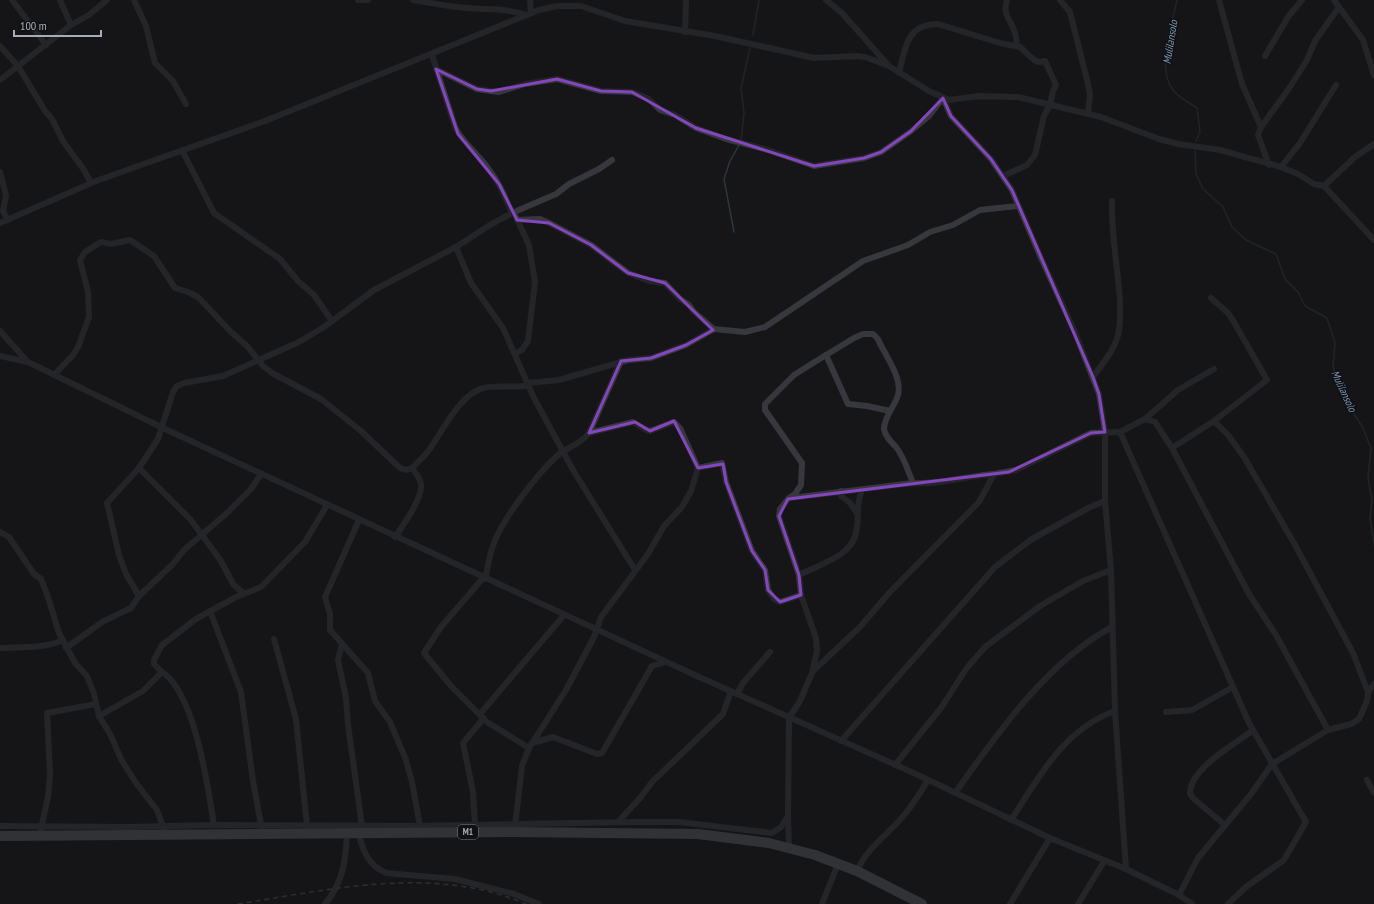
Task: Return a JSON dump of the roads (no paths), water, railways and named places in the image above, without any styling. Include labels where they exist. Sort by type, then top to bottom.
[{"type":"main road","name":"M1","points":[[0,836],[41,832],[356,831],[515,828],[698,834],[746,839],[789,848],[857,871],[922,904]]},
{"type":"street","points":[[12,0],[46,45]]},
{"type":"street","points":[[60,0],[71,26]]},
{"type":"street","points":[[0,80],[71,26],[89,15],[107,0]]},
{"type":"street","points":[[134,0],[146,26],[151,52],[155,63],[173,81],[186,104]]},
{"type":"street","points":[[358,0],[368,0]]},
{"type":"street","points":[[413,0],[467,8],[496,8],[528,14]]},
{"type":"street","points":[[528,14],[530,0]]},
{"type":"street","points":[[548,0],[551,6]]},
{"type":"street","points":[[685,32],[686,0]]},
{"type":"street","points":[[826,0],[842,13],[889,66],[943,98],[949,100],[962,97],[996,95],[1018,97],[1088,113],[1178,144],[1220,150],[1269,165],[1281,167],[1324,186],[1374,240]]},
{"type":"street","points":[[1007,0],[1004,8],[1009,23],[1016,33],[1017,46]]},
{"type":"street","points":[[1060,0],[1070,12],[1090,94],[1088,113]]},
{"type":"street","points":[[1067,0],[1067,9]]},
{"type":"street","points":[[1219,0],[1242,84],[1261,127]]},
{"type":"street","points":[[1265,56],[1288,17],[1302,0]]},
{"type":"street","points":[[1334,0],[1363,40],[1374,75]]},
{"type":"street","points":[[0,223],[91,183],[265,121],[551,6],[582,3],[625,21],[814,58],[856,56],[889,66]]},
{"type":"street","points":[[1269,165],[1258,135],[1261,127],[1288,90],[1307,60],[1316,41],[1339,7]]},
{"type":"street","points":[[899,73],[904,50],[910,37],[916,29],[925,25],[938,24],[1000,43],[1017,46],[1034,60],[1038,62],[1045,60],[1056,85],[1050,105],[1044,116],[1037,150],[1032,160],[1022,168],[1003,176]]},
{"type":"street","points":[[0,46],[18,66],[45,111],[52,119],[63,141],[84,170],[91,183]]},
{"type":"street","points":[[432,55],[449,111],[458,134],[488,167],[499,184],[529,245],[535,282],[528,341],[522,350],[515,354]]},
{"type":"street","points":[[436,70],[477,89],[499,92],[525,84],[557,79],[601,91],[639,94],[649,98],[660,110],[675,115],[696,128],[726,139],[768,150],[814,166],[864,158],[881,152],[911,132],[929,116],[943,98]]},
{"type":"street","points":[[1281,167],[1300,143],[1336,85]]},
{"type":"street","points":[[943,98],[951,116],[992,159],[1012,190],[1017,206],[1074,330],[1099,394],[1105,432],[1106,501],[1111,570],[1115,711],[1126,869]]},
{"type":"street","points":[[1324,186],[1355,157],[1374,144]]},
{"type":"street","points":[[182,150],[214,212],[280,259],[298,282],[314,295],[332,321]]},
{"type":"street","points":[[139,596],[126,574],[119,555],[107,506],[110,499],[139,468],[154,446],[163,428],[173,392],[177,386],[184,382],[223,376],[299,342],[332,321],[374,290],[456,247],[512,213],[556,194],[569,184],[612,160]]},
{"type":"street","points":[[0,172],[6,195],[3,211],[8,220]]},
{"type":"street","points":[[1093,377],[1110,353],[1117,340],[1120,327],[1118,267],[1112,227],[1112,201]]},
{"type":"street","points":[[517,220],[540,220],[549,222],[591,245],[628,273],[649,281],[665,283],[680,300],[689,305],[694,312],[714,329],[745,332],[765,327],[862,261],[908,245],[930,232],[953,225],[980,210],[1017,206]]},
{"type":"street","points":[[54,375],[73,355],[78,347],[88,317],[88,292],[80,260],[81,256],[90,248],[103,242],[111,244],[130,240],[154,256],[161,265],[170,284],[175,288],[198,297],[272,373],[321,399],[361,431],[400,468],[406,470],[412,468],[428,451],[463,402],[474,391],[484,388],[514,388],[528,384],[564,379],[621,361],[651,358],[686,345],[714,329]]},
{"type":"street","points":[[456,247],[471,283],[498,320],[528,384],[563,452],[635,570]]},
{"type":"street","points":[[1172,448],[1214,421],[1267,380],[1228,313],[1211,298]]},
{"type":"street","points":[[0,331],[28,362]]},
{"type":"street","points":[[789,848],[789,718],[800,701],[812,673],[817,655],[817,645],[801,595],[799,575],[779,516],[780,509],[788,499],[795,494],[801,485],[802,463],[764,407],[770,398],[794,376],[854,338],[863,334],[873,334],[878,339],[900,387],[884,429],[886,436],[897,448],[913,483]]},
{"type":"street","points":[[826,355],[848,404],[890,411]]},
{"type":"street","points":[[0,356],[28,362],[163,428],[665,662],[841,740],[1050,838],[1126,869],[1179,895],[1192,904]]},
{"type":"street","points":[[621,361],[589,433],[580,443],[563,452],[548,464],[507,518],[493,546],[484,578],[441,627],[424,653],[451,686],[498,730],[530,746],[553,737],[597,754],[602,753],[652,666],[665,662]]},
{"type":"street","points":[[788,499],[841,491],[862,490],[913,483],[928,484],[1016,470],[1091,433],[1120,432],[1144,419],[1178,390],[1214,369]]},
{"type":"street","points":[[1144,419],[1155,422],[1172,448],[1249,594],[1276,635],[1328,730]]},
{"type":"street","points":[[1214,421],[1228,435],[1244,456],[1294,543],[1353,653],[1368,692]]},
{"type":"street","points":[[515,828],[522,766],[530,746],[566,690],[601,617],[612,600],[648,554],[664,526],[682,507],[691,491],[698,468],[680,428],[674,422],[650,431],[633,422],[589,433]]},
{"type":"street","points":[[1120,432],[1157,520],[1252,731],[1305,820],[1306,825],[1281,863],[1246,888],[1228,904]]},
{"type":"street","points":[[698,468],[722,463],[726,482],[752,551],[765,570],[768,590],[772,596],[780,602],[801,595]]},
{"type":"street","points":[[139,468],[191,520],[221,561],[233,584],[244,594]]},
{"type":"street","points":[[396,537],[413,508],[421,488],[418,476],[412,468]]},
{"type":"street","points":[[66,648],[102,622],[128,610],[139,596],[173,564],[184,550],[251,489],[261,474]]},
{"type":"street","points":[[812,673],[860,627],[889,593],[978,502],[994,474]]},
{"type":"street","points":[[799,575],[848,550],[855,538],[858,526],[857,503],[862,490]]},
{"type":"street","points":[[841,491],[841,496],[850,503],[857,513]]},
{"type":"street","points":[[841,740],[995,567],[1032,539],[1090,507],[1106,501]]},
{"type":"street","points":[[214,825],[200,745],[188,712],[173,681],[154,664],[154,660],[162,645],[196,619],[244,594],[261,587],[305,542],[327,505]]},
{"type":"street","points":[[359,520],[325,597],[330,614],[330,630],[352,653],[368,673],[375,701],[390,722],[399,742],[412,782],[420,826]]},
{"type":"street","points":[[0,532],[9,537],[34,574],[41,578],[66,648],[87,676],[99,716],[110,734],[122,761],[136,783],[157,810],[165,832],[214,825],[262,831],[306,826],[356,831],[420,826],[475,825],[515,828],[618,822],[680,822],[772,834],[781,826],[788,816]]},
{"type":"street","points":[[895,765],[936,714],[966,669],[985,647],[1040,606],[1083,581],[1111,570]]},
{"type":"street","points":[[210,611],[241,692],[253,781],[262,831]]},
{"type":"street","points":[[475,825],[473,792],[463,743],[482,716],[564,615]]},
{"type":"street","points":[[956,793],[992,741],[1043,683],[1083,645],[1112,627]]},
{"type":"street","points":[[274,639],[296,719],[306,826]]},
{"type":"street","points":[[0,648],[54,644],[63,640]]},
{"type":"street","points":[[342,644],[338,660],[346,698],[356,831],[366,858],[378,869],[386,873],[455,879],[514,894],[539,904]]},
{"type":"street","points":[[618,822],[640,798],[652,782],[723,714],[734,692],[770,652]]},
{"type":"street","points":[[99,716],[143,691],[162,672]]},
{"type":"street","points":[[1179,895],[1198,858],[1272,764],[1328,730],[1351,724],[1359,719],[1366,705],[1368,692],[1374,684]]},
{"type":"street","points":[[1166,712],[1192,710],[1233,688]]},
{"type":"street","points":[[0,826],[41,832],[48,797],[50,774],[47,713],[96,704]]},
{"type":"street","points":[[1011,820],[1032,786],[1064,744],[1082,728],[1100,717],[1115,711]]},
{"type":"street","points":[[1225,825],[1194,799],[1190,794],[1192,785],[1199,772],[1252,731]]},
{"type":"street","points":[[857,871],[866,854],[896,824],[911,806],[928,780]]},
{"type":"street","points":[[1367,780],[1374,793]]},
{"type":"street","points":[[325,904],[335,889],[356,831]]},
{"type":"street","points":[[1010,904],[1050,838]]},
{"type":"street","points":[[1078,904],[1105,860]]},
{"type":"street","points":[[822,904],[838,864]]},
{"type":"waterway","points":[[753,35],[759,0]]},
{"type":"waterway","name":"Mulilansolo","points":[[1177,0],[1165,58],[1166,70],[1168,81],[1175,93],[1197,108],[1200,132],[1196,141]]},
{"type":"waterway","points":[[741,141],[744,113],[741,88],[750,48]]},
{"type":"waterway","points":[[734,232],[724,179],[730,161],[739,145]]},
{"type":"waterway","name":"Mulilansolo","points":[[1195,151],[1196,174],[1203,189],[1223,207],[1232,227],[1246,240],[1276,254],[1285,279],[1298,292],[1305,306],[1327,318],[1335,343],[1333,366],[1337,381],[1348,405],[1362,426],[1371,448],[1368,478],[1372,500],[1370,518],[1374,544]]},
{"type":"railway","points":[[238,904],[346,887],[420,883],[456,885],[491,892],[526,904]]}]
